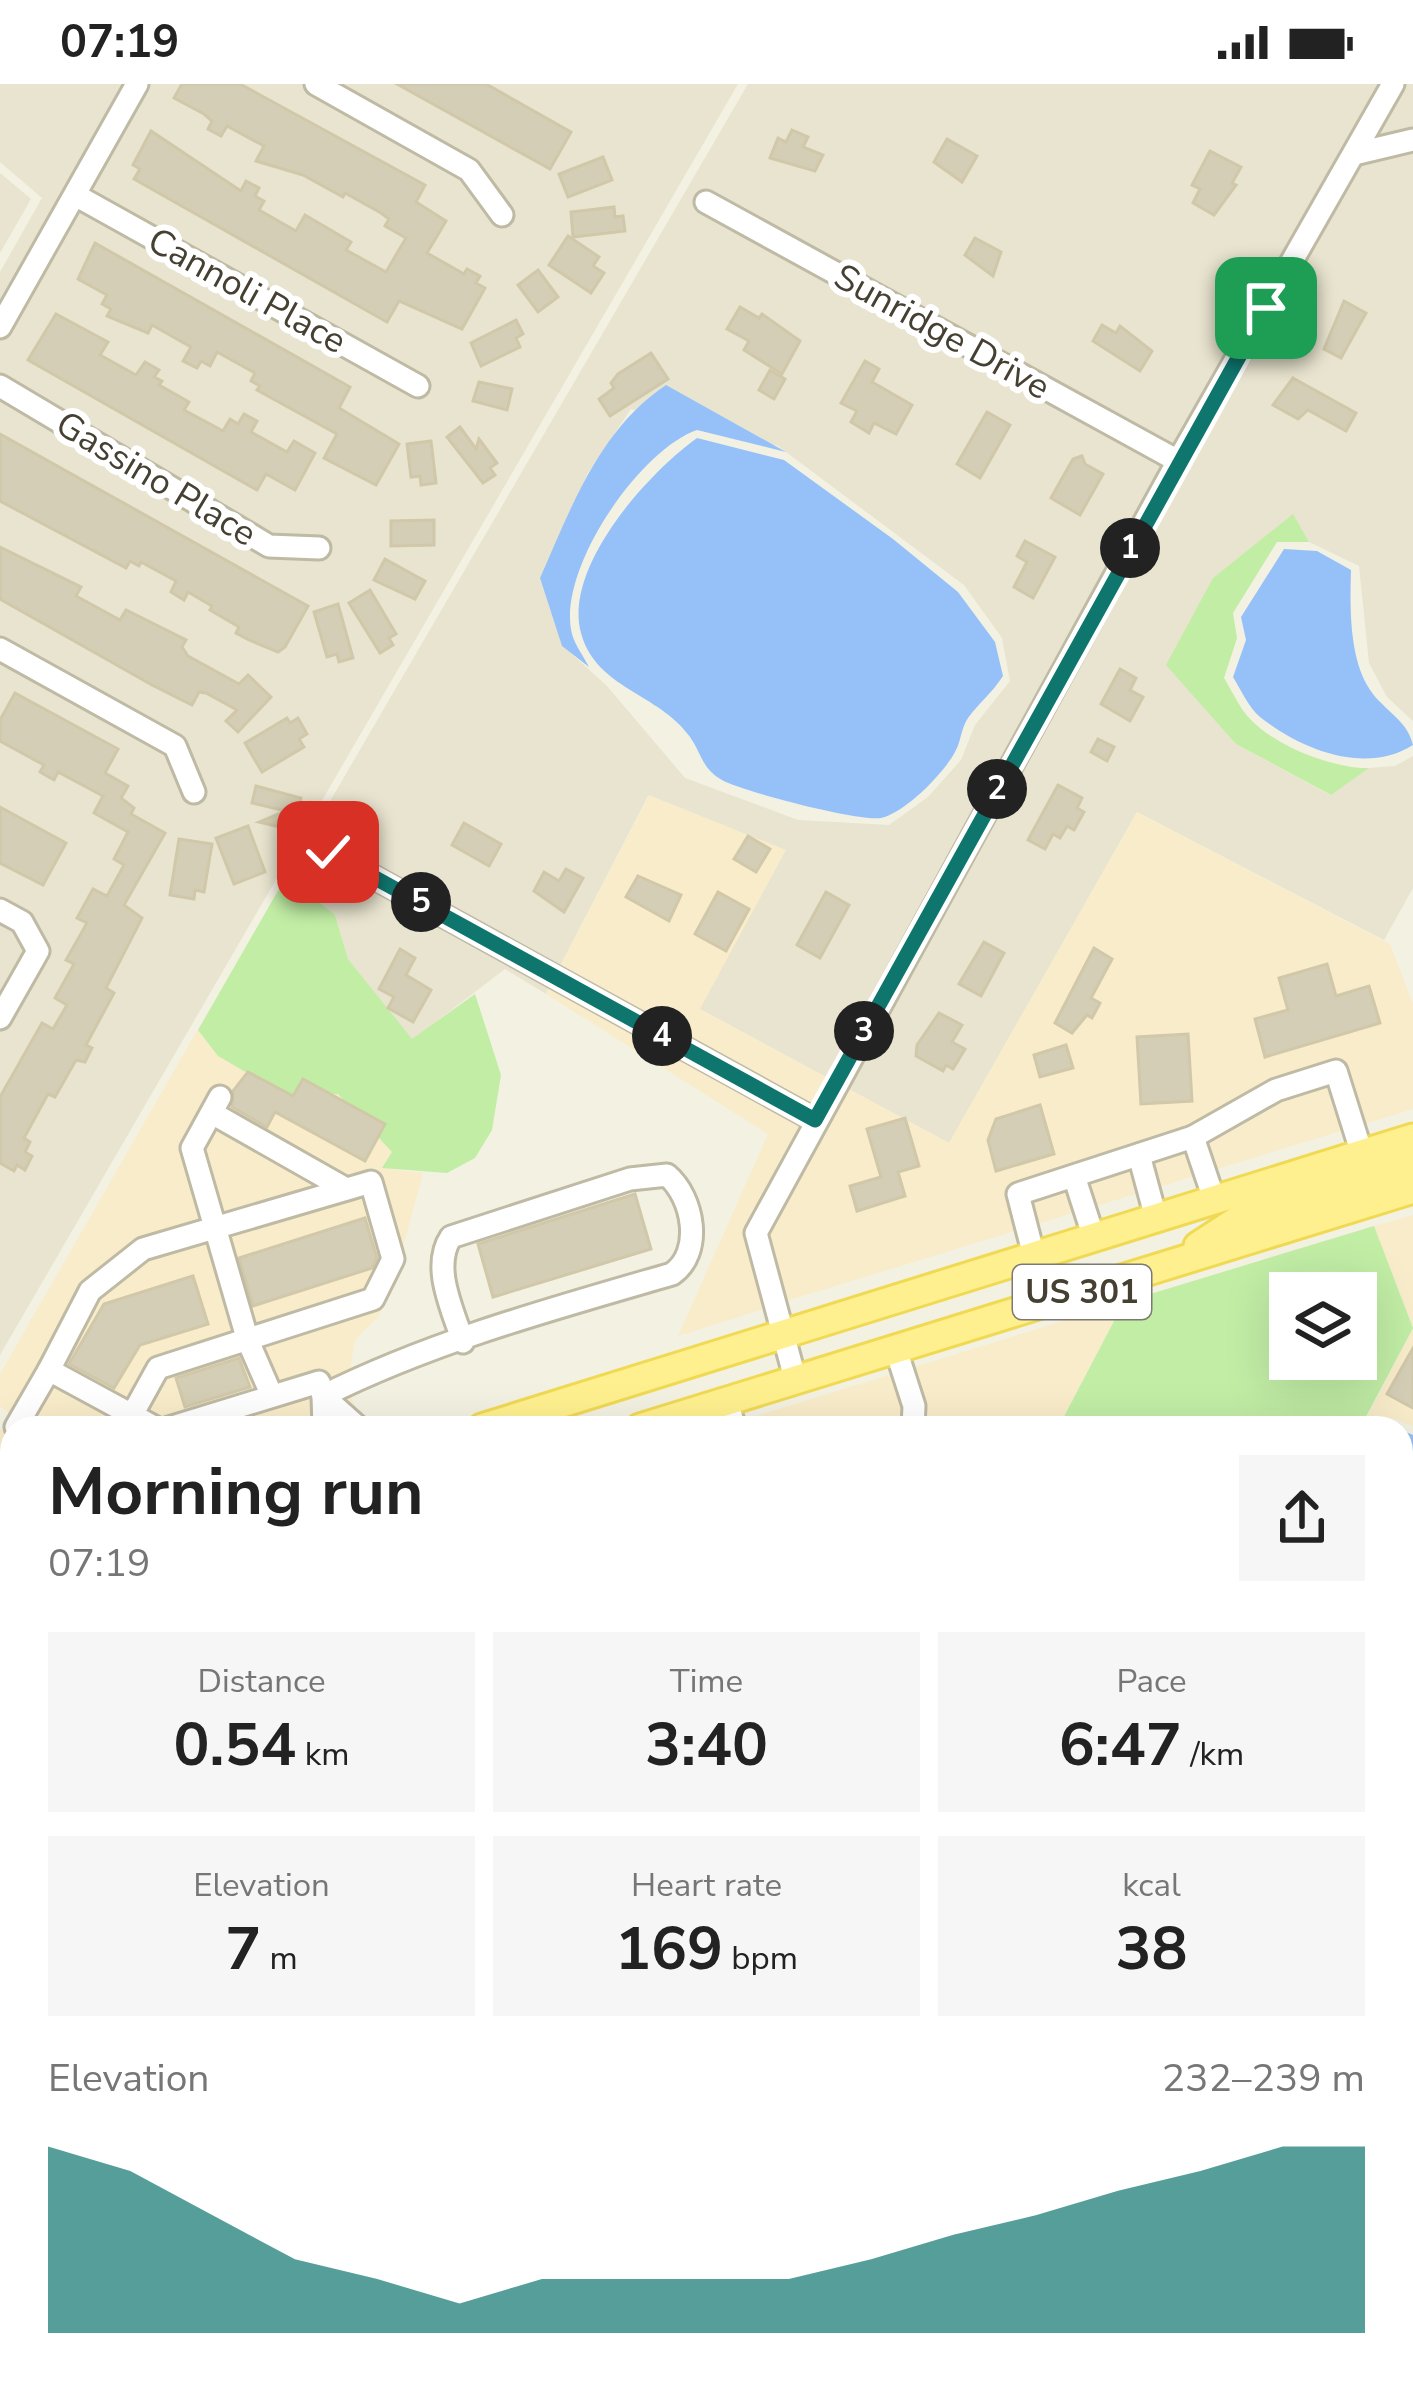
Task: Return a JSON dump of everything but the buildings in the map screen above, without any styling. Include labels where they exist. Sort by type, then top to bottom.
[{"type":"main road","name":"US 301","points":[[520,1416],[1413,1138]]},
{"type":"main road","points":[[1169,1265],[1241,1218],[1413,1164]]},
{"type":"main road","name":"US 301","points":[[731,1415],[796,1382],[1413,1189]]},
{"type":"street","points":[[0,327],[137,84]]},
{"type":"street","points":[[316,84],[469,170],[502,215]]},
{"type":"street","points":[[796,1382],[756,1233],[1178,461],[1393,84]]},
{"type":"street","points":[[1354,154],[1413,140]]},
{"type":"street","name":"Cannoli Place","points":[[77,196],[418,386]]},
{"type":"street","name":"Sunridge Drive","points":[[706,202],[1178,461]]},
{"type":"street","name":"Gassino Place","points":[[0,386],[269,546],[319,548]]},
{"type":"street","points":[[0,649],[175,746],[194,792]]},
{"type":"street","points":[[328,852],[815,1120]]},
{"type":"street","points":[[0,910],[22,922],[38,951],[0,1018]]},
{"type":"street","points":[[1034,1256],[1018,1194],[1193,1137],[1276,1090],[1336,1071],[1362,1154]]},
{"type":"street","points":[[272,1396],[248,1341],[192,1148],[216,1105],[346,1189]]},
{"type":"street","points":[[1193,1137],[1214,1199]]},
{"type":"street","points":[[1139,1155],[1156,1218]]},
{"type":"street","points":[[323,1396],[463,1342],[510,1321],[672,1274],[688,1264],[692,1229],[679,1185],[667,1175],[630,1179],[451,1237],[443,1250],[441,1268],[463,1342]]},
{"type":"street","points":[[1074,1176],[1094,1238]]},
{"type":"street","points":[[24,1416],[90,1292],[143,1249],[371,1182],[393,1259],[373,1299],[158,1368],[132,1415],[49,1370]]},
{"type":"street","points":[[896,1350],[914,1416]]},
{"type":"street","points":[[208,1416],[319,1382],[324,1416]]},
{"type":"street","points":[[323,1396],[346,1416]]},
{"type":"shaded area","points":[[0,84],[738,84],[0,1355],[0,272],[42,198],[0,162]]},
{"type":"shaded area","points":[[748,84],[1381,84],[1173,448],[701,189],[693,205],[1164,464],[826,1077],[700,1009],[648,796],[559,968],[323,839],[315,855],[550,985],[546,994],[505,969],[412,1040],[348,959],[335,915],[287,875]],"holes":[[[631,409],[778,446],[964,585],[1002,638],[1010,681],[975,725],[961,760],[928,797],[889,825],[798,820],[685,778],[607,686],[562,645],[540,578],[588,473]]]},
{"type":"shaded area","points":[[1405,84],[1413,84],[1413,130],[1375,139]]},
{"type":"shaded area","points":[[1413,150],[1413,721],[1387,697],[1369,663],[1359,566],[1309,542],[1293,515],[1213,578],[1201,702],[1236,744],[1330,795],[1369,768],[1395,766],[1413,756],[1413,888],[1384,940],[1137,812],[949,1143],[845,1087],[1187,466],[1362,163]]},
{"type":"shaded area","points":[[0,173],[31,199],[0,253]]},
{"type":"shaded area","points":[[649,795],[786,850],[700,1009],[826,1077],[810,1106],[559,968]]},
{"type":"shaded area","points":[[1137,812],[1390,944],[1413,1004],[1413,1109],[783,1302],[767,1235],[845,1087],[949,1143]]},
{"type":"shaded area","points":[[550,985],[801,1123],[746,1228],[764,1309],[678,1336],[768,1134],[546,994]]},
{"type":"shaded area","points":[[198,1029],[218,1056],[289,1096],[338,1094],[392,1152],[383,1168],[423,1173],[393,1284],[378,1317],[355,1340],[347,1387],[359,1416],[15,1416],[0,1407],[0,1374]]},
{"type":"shaded area","points":[[1413,1215],[1413,1327],[1374,1226]]},
{"type":"shaded area","points":[[1124,1302],[1064,1416],[757,1416]]},
{"type":"shaded area","points":[[1413,1328],[1413,1416],[1368,1415]]},
{"type":"green space","points":[[1293,514],[1309,542],[1277,542],[1233,613],[1237,638],[1224,678],[1247,716],[1275,739],[1323,760],[1369,768],[1331,795],[1236,744],[1166,665],[1213,578]]},
{"type":"green space","points":[[287,875],[335,915],[348,959],[412,1039],[475,994],[501,1075],[492,1130],[475,1158],[447,1173],[382,1168],[392,1152],[338,1094],[289,1097],[218,1056],[198,1030]]},
{"type":"green space","points":[[1374,1226],[1413,1328],[1366,1416],[1064,1416],[1124,1302]]},
{"type":"water","points":[[666,385],[786,452],[697,430],[651,461],[607,516],[577,578],[570,608],[572,634],[589,667],[562,646],[540,578],[576,497],[605,447],[643,403]]},
{"type":"water","points":[[697,438],[784,460],[958,592],[995,642],[1003,676],[968,718],[942,770],[891,815],[869,818],[826,811],[722,780],[706,766],[677,722],[614,679],[589,652],[581,633],[579,607],[597,552],[634,498]]},
{"type":"water","points":[[1284,549],[1317,551],[1351,570],[1352,629],[1361,672],[1413,745],[1375,758],[1335,755],[1295,740],[1249,704],[1233,677],[1246,640],[1241,617]]},
{"type":"route","points":[[328,852],[815,1120],[1266,308]]}]
